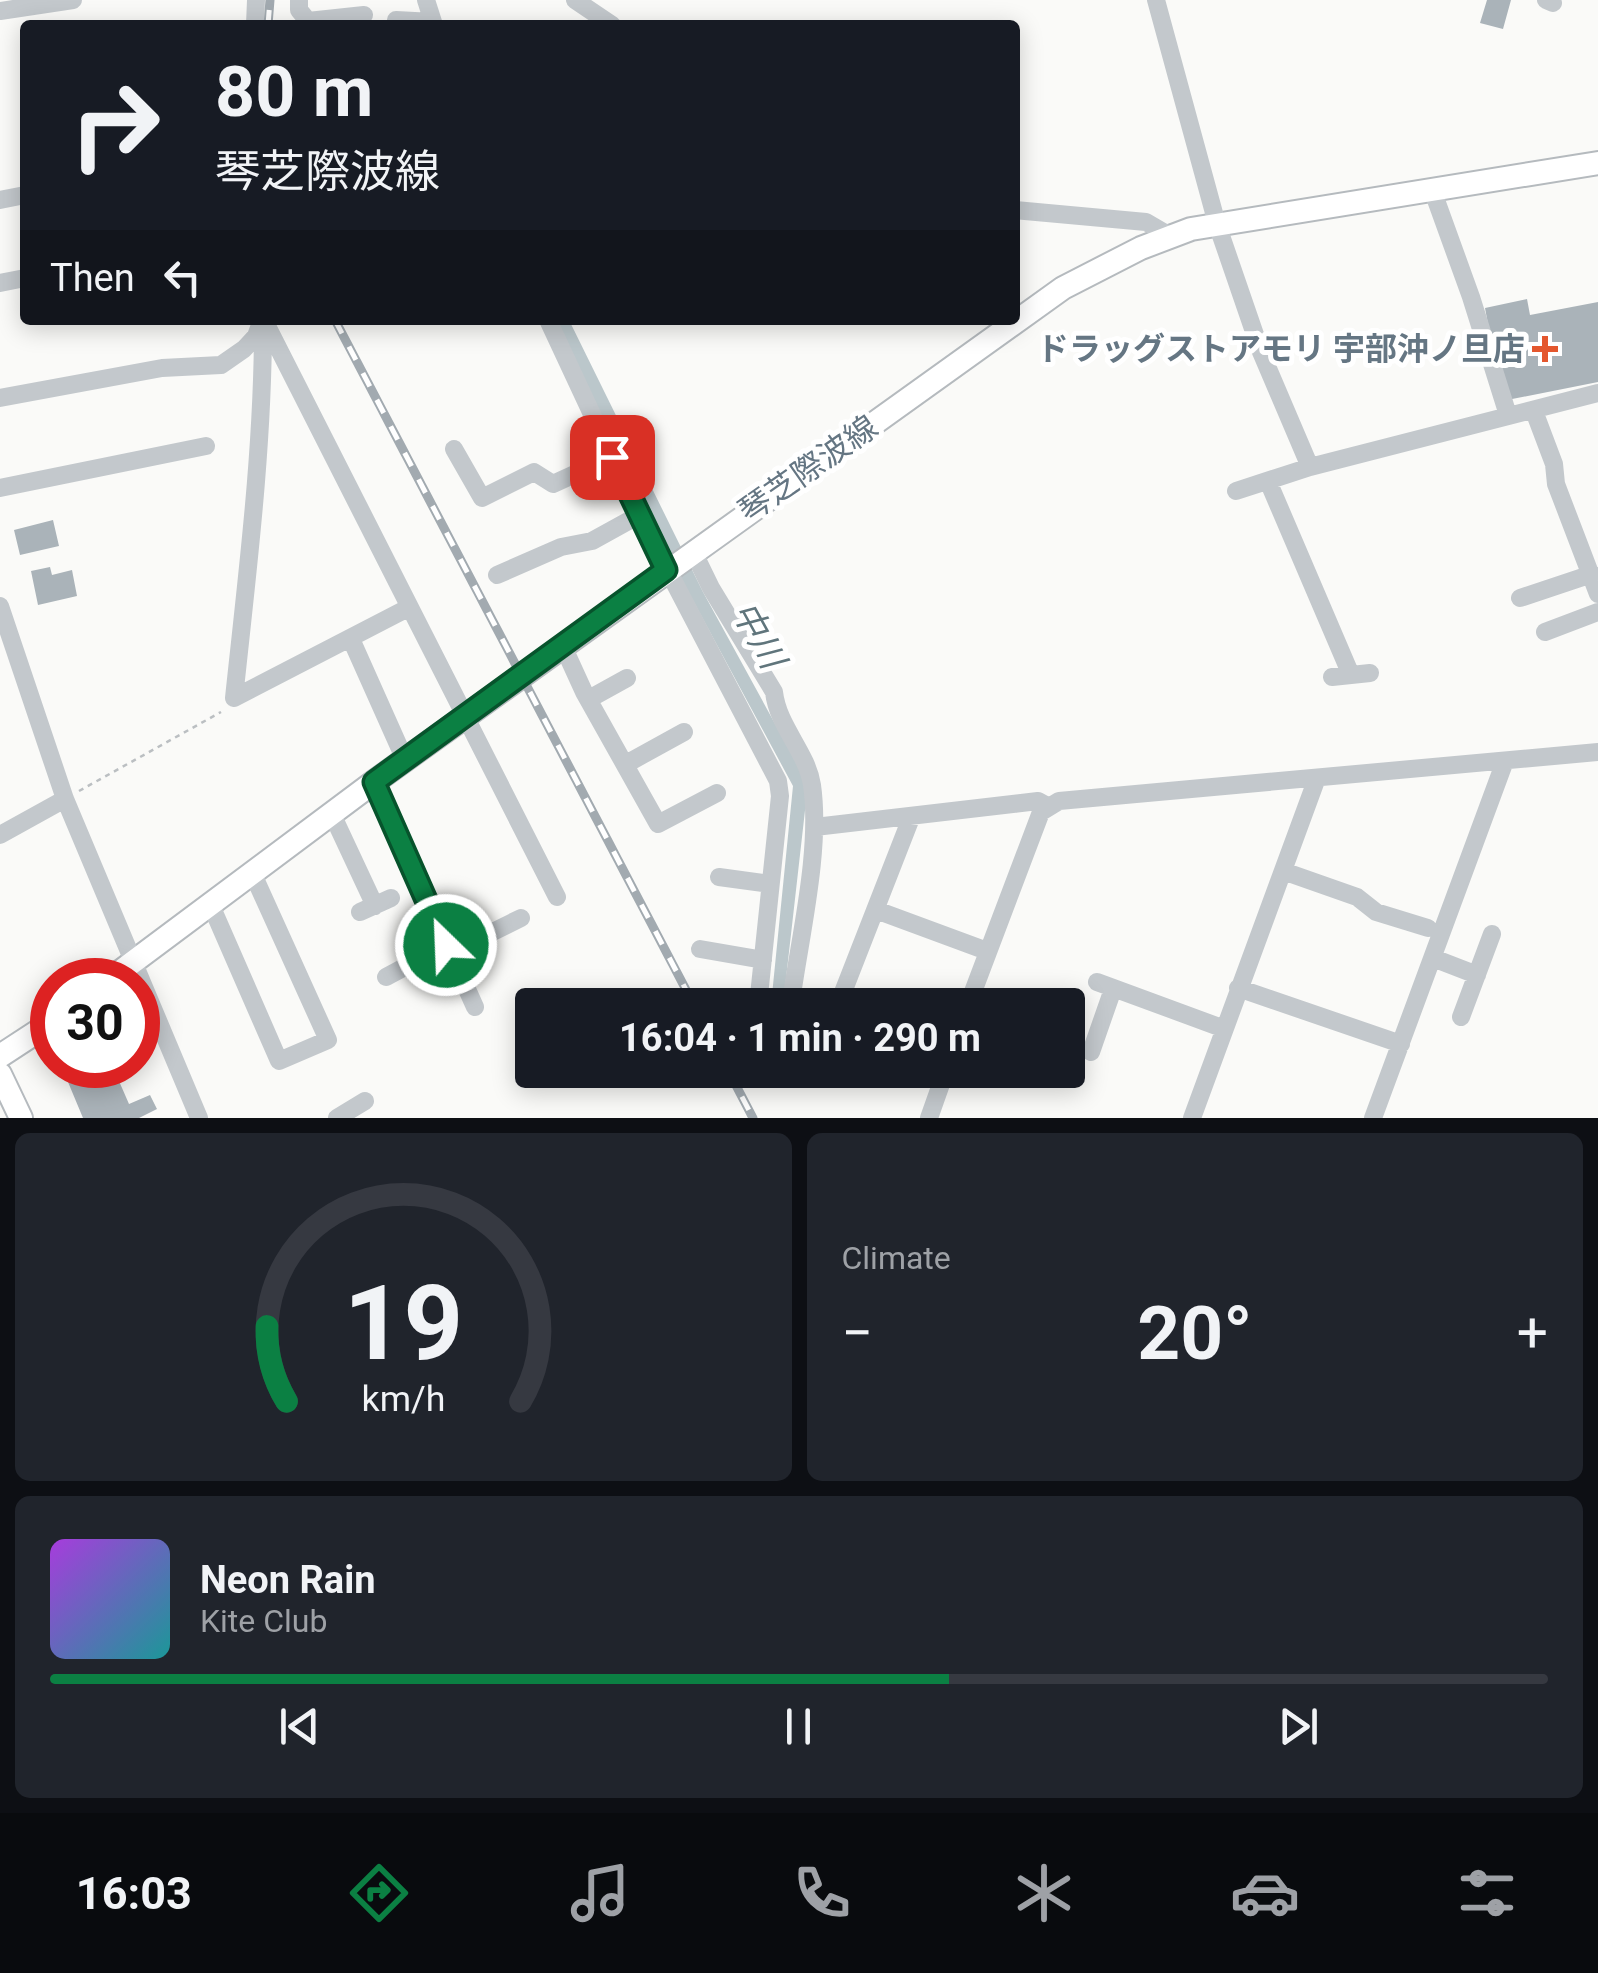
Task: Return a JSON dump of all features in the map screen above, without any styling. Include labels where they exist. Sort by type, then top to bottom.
[{"type":"main road","name":"琴芝際波線","points":[[1020,319],[1063,288],[1170,236],[1216,224],[1598,163]]},
{"type":"main road","name":"琴芝際波線","points":[[136,958],[374,782],[1011,325]]},
{"type":"main road","points":[[0,1056],[30,1036]]},
{"type":"main road","points":[[0,1074],[22,1118]]},
{"type":"street","points":[[0,11],[25,17],[70,0]]},
{"type":"street","points":[[576,0],[605,20]]},
{"type":"street","points":[[1156,0],[1216,224],[1261,352],[1310,467]]},
{"type":"street","points":[[317,20],[364,15]]},
{"type":"street","points":[[1432,189],[1508,415]]},
{"type":"street","points":[[1020,210],[1146,222],[1170,236]]},
{"type":"street","points":[[0,398],[162,368],[221,364],[244,349],[261,325]]},
{"type":"street","points":[[234,698],[254,490],[263,325]]},
{"type":"street","points":[[266,325],[557,897]]},
{"type":"street","points":[[550,325],[639,515],[711,588],[774,692],[776,711],[812,781],[815,828],[793,988]]},
{"type":"street","points":[[1236,492],[1310,467],[1598,393]]},
{"type":"street","points":[[1534,411],[1554,464],[1556,484],[1598,594]]},
{"type":"street","points":[[0,488],[206,446]]},
{"type":"street","points":[[454,449],[482,498],[534,472],[553,484],[612,457]]},
{"type":"street","points":[[1268,481],[1351,675]]},
{"type":"street","points":[[497,576],[560,547],[592,541],[639,515]]},
{"type":"street","points":[[681,560],[778,781],[780,796],[760,988]]},
{"type":"street","points":[[1520,598],[1592,574]]},
{"type":"street","points":[[0,606],[65,799],[131,958]]},
{"type":"street","points":[[234,698],[408,608]]},
{"type":"street","points":[[1544,632],[1598,612]]},
{"type":"street","points":[[351,639],[405,760]]},
{"type":"street","points":[[563,646],[658,824],[717,792]]},
{"type":"street","points":[[588,699],[628,678]]},
{"type":"street","points":[[626,764],[684,732]]},
{"type":"street","points":[[766,750],[788,738]]},
{"type":"street","points":[[974,988],[1041,812],[1059,802],[1598,752]]},
{"type":"street","points":[[1374,1118],[1505,761]]},
{"type":"street","points":[[1192,1118],[1316,778]]},
{"type":"street","points":[[374,782],[476,1008]]},
{"type":"street","points":[[0,835],[65,799]]},
{"type":"street","points":[[815,828],[1038,801],[1049,807]]},
{"type":"street","points":[[332,814],[375,906]]},
{"type":"street","points":[[845,988],[911,818]]},
{"type":"street","points":[[1283,871],[1357,897],[1376,912],[1428,928]]},
{"type":"street","points":[[210,903],[280,1061],[328,1040],[252,872]]},
{"type":"street","points":[[719,877],[770,884]]},
{"type":"street","points":[[876,910],[987,951]]},
{"type":"street","points":[[386,977],[521,918]]},
{"type":"street","points":[[1460,1017],[1492,934]]},
{"type":"street","points":[[700,949],[762,960]]},
{"type":"street","points":[[1434,958],[1477,975]]},
{"type":"street","points":[[1091,1052],[1105,986],[1222,1028]]},
{"type":"street","points":[[1238,988],[1401,1044]]},
{"type":"street","points":[[160,1027],[199,1118]]},
{"type":"street","points":[[929,1118],[940,1088]]},
{"type":"street","points":[[338,1118],[365,1101]]},
{"type":"path","points":[[65,799],[234,705],[234,698]]},
{"type":"shaded area","points":[[558,325],[571,325],[703,592],[808,784],[785,988],[773,988],[793,786],[662,543]]},
{"type":"building","points":[[1487,0],[1511,0],[1503,29],[1480,23]]},
{"type":"building","name":"ドラッグストアモリ 宇部沖ノ旦店","points":[[1527,299],[1530,315],[1598,302],[1598,382],[1502,401],[1485,308]]},
{"type":"building","points":[[53,520],[59,546],[20,555],[14,530]]},
{"type":"building","points":[[50,567],[52,575],[72,570],[77,596],[38,605],[31,571]]},
{"type":"building","points":[[70,1088],[122,1088],[129,1104],[150,1095],[157,1109],[139,1118],[83,1118]]},
{"type":"railway","points":[[268,20],[270,0]]},
{"type":"railway","points":[[338,325],[685,988]]},
{"type":"railway","points":[[737,1088],[753,1118]]},
{"type":"place","name":"ドラッグストアモリ 宇部沖ノ旦店","points":[[1545,349]]},
{"type":"route","points":[[446,945],[374,782],[666,570],[612,457]]},
{"type":"water label","name":"中川","points":[[758,635]]}]
